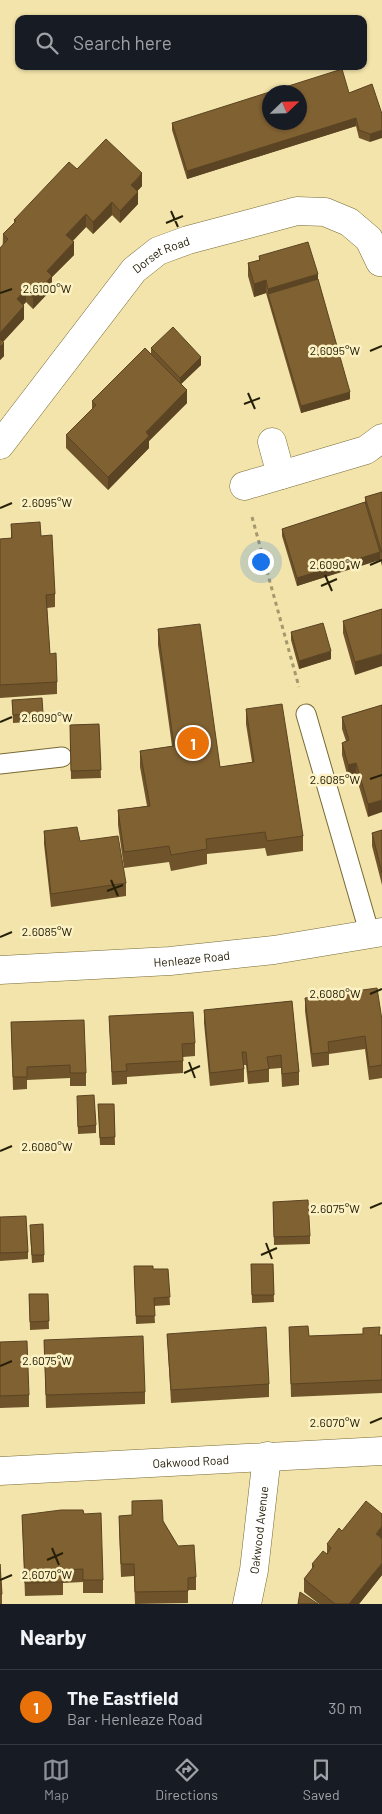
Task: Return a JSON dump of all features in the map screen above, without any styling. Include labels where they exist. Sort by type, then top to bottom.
[{"type":"street","name":"Dorset Road","points":[[0,445],[134,270],[158,251],[223,230],[297,211],[325,212],[349,222],[369,239],[381,265]]},
{"type":"street","points":[[244,486],[366,450],[382,438]]},
{"type":"street","points":[[272,442],[282,475]]},
{"type":"street","name":"Henleaze Road","points":[[0,970],[170,961],[274,950],[376,934]]},
{"type":"street","name":"Oakwood Road","points":[[0,1471],[267,1456],[382,1452]]},
{"type":"street","name":"Oakwood Avenue","points":[[247,1604],[254,1570],[267,1456]]},
{"type":"lane","points":[[306,714],[376,934]]},
{"type":"lane","points":[[0,764],[62,757]]},
{"type":"path","points":[[244,486],[306,714]]},
{"type":"building","points":[[339,70],[342,70],[349,93],[372,84],[382,114],[382,130],[370,134],[359,130],[356,118],[187,171],[172,123],[262,94],[262,130],[307,130],[307,85],[292,85]]},
{"type":"building","points":[[106,139],[142,173],[131,185],[138,192],[120,211],[112,202],[93,222],[86,214],[66,235],[74,242],[47,271],[52,276],[33,297],[26,289],[17,299],[24,306],[0,333],[0,248],[8,239],[3,234],[69,162],[77,169]]},
{"type":"building","points":[[308,242],[318,274],[268,289],[266,280],[254,284],[248,263],[260,260],[259,256]]},
{"type":"building","points":[[318,279],[350,392],[301,406],[268,294]]},
{"type":"building","points":[[173,327],[201,357],[180,378],[151,348]]},
{"type":"building","points":[[0,339],[4,343],[0,347]]},
{"type":"building","points":[[145,348],[187,390],[146,432],[149,436],[108,477],[66,435],[96,405],[92,401]]},
{"type":"building","points":[[382,492],[382,553],[365,497]]},
{"type":"building","points":[[365,502],[380,552],[297,578],[282,529]]},
{"type":"building","points":[[40,522],[41,536],[52,535],[55,594],[46,595],[50,654],[56,653],[57,682],[0,685],[0,539],[12,538],[11,524]]},
{"type":"building","points":[[382,609],[382,654],[355,662],[343,621]]},
{"type":"building","points":[[323,623],[331,651],[299,661],[291,632]]},
{"type":"building","points":[[200,624],[220,767],[254,762],[246,709],[282,704],[303,836],[267,841],[265,832],[206,839],[207,849],[171,855],[169,846],[124,852],[118,810],[150,806],[140,751],[174,746],[158,629]]},
{"type":"building","points":[[42,698],[43,713],[13,715],[12,700]]},
{"type":"building","points":[[382,705],[382,800],[368,804],[356,763],[348,765],[342,743],[349,740],[342,717]]},
{"type":"building","points":[[99,724],[101,770],[71,771],[70,725]]},
{"type":"building","points":[[77,827],[80,841],[118,836],[126,883],[51,894],[44,831]]},
{"type":"building","points":[[382,830],[382,873],[372,833]]},
{"type":"building","points":[[377,988],[382,1020],[382,1065],[369,1067],[365,1036],[328,1042],[329,1052],[312,1054],[305,998]]},
{"type":"building","points":[[292,1001],[299,1072],[282,1074],[281,1055],[267,1057],[269,1069],[248,1072],[246,1052],[242,1052],[244,1069],[210,1073],[204,1010]]},
{"type":"building","points":[[193,1012],[195,1043],[182,1044],[183,1061],[126,1064],[127,1071],[112,1072],[109,1016]]},
{"type":"building","points":[[84,1020],[86,1073],[70,1073],[70,1065],[27,1067],[27,1077],[13,1077],[11,1022]]},
{"type":"building","points":[[94,1095],[96,1125],[78,1127],[77,1096]]},
{"type":"building","points":[[98,1104],[114,1104],[115,1137],[100,1138]]},
{"type":"building","points":[[308,1200],[310,1236],[274,1237],[273,1202]]},
{"type":"building","points":[[26,1216],[28,1252],[0,1253],[0,1217]]},
{"type":"building","points":[[43,1224],[44,1255],[32,1255],[30,1225]]},
{"type":"building","points":[[251,1264],[273,1264],[274,1295],[252,1295]]},
{"type":"building","points":[[134,1266],[153,1266],[153,1269],[168,1269],[170,1297],[154,1298],[155,1316],[136,1316]]},
{"type":"building","points":[[29,1294],[48,1294],[49,1321],[30,1322]]},
{"type":"building","points":[[308,1326],[309,1336],[363,1334],[363,1328],[380,1327],[379,1335],[382,1335],[382,1380],[291,1384],[289,1327]]},
{"type":"building","points":[[266,1327],[269,1384],[171,1390],[167,1334]]},
{"type":"building","points":[[143,1336],[145,1392],[46,1395],[44,1340]]},
{"type":"building","points":[[27,1341],[29,1395],[0,1396],[0,1342]]},
{"type":"building","points":[[162,1500],[163,1521],[178,1546],[194,1545],[196,1577],[188,1578],[188,1591],[135,1592],[134,1564],[121,1564],[119,1516],[132,1515],[132,1501]]},
{"type":"building","points":[[366,1501],[382,1514],[382,1526],[376,1534],[382,1539],[382,1563],[349,1604],[335,1604],[304,1579],[314,1566],[312,1564],[323,1551],[327,1554],[331,1548],[327,1544],[339,1528],[342,1531]]},
{"type":"building","points":[[61,1510],[83,1510],[84,1514],[101,1513],[103,1580],[83,1580],[83,1569],[63,1570],[63,1582],[25,1583],[22,1515]]},
{"type":"building","points":[[0,1564],[2,1594],[0,1594]]},
{"type":"building","points":[[300,1592],[318,1604],[298,1604]]},
{"type":"place","name":"The Eastfield","points":[[193,743]]}]
